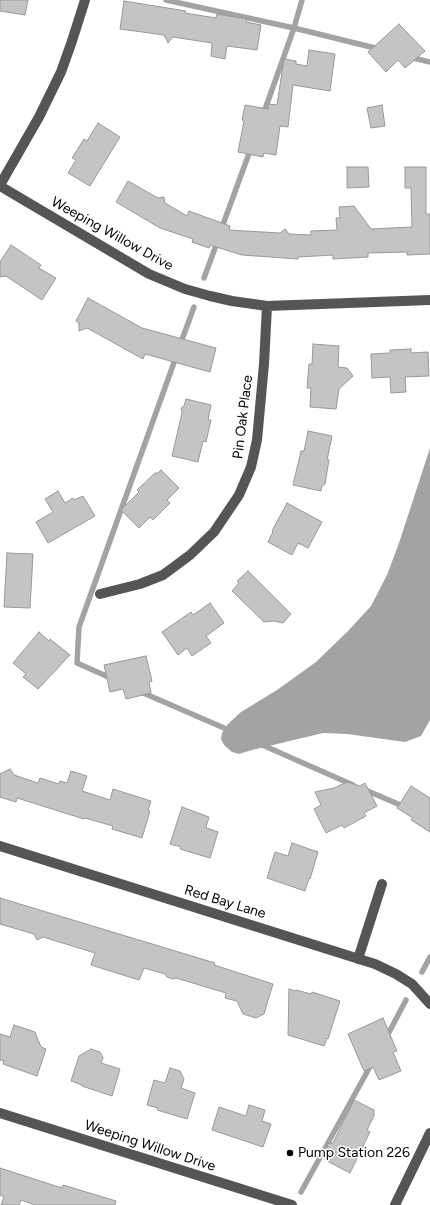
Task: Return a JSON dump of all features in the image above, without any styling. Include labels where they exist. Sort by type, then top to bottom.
[{"type":"street","points":[[0,186],[39,117],[61,72],[85,0]]},
{"type":"street","name":"Weeping Willow Drive","points":[[0,186],[149,274],[185,289],[210,296],[267,306],[430,300]]},
{"type":"street","name":"Pin Oak Place","points":[[100,594],[140,584],[163,575],[190,555],[214,532],[239,495],[251,467],[257,440],[264,364],[267,306]]},
{"type":"street","name":"Red Bay Lane","points":[[0,846],[375,964],[412,984],[430,1004]]},
{"type":"street","points":[[358,959],[382,884]]},
{"type":"street","name":"Weeping Willow Drive","points":[[0,1113],[292,1205]]},
{"type":"street","points":[[395,1205],[430,1133]]},
{"type":"shaded area","points":[[430,448],[430,720],[421,736],[405,742],[347,734],[323,733],[239,754],[232,752],[224,745],[221,739],[222,733],[228,724],[241,712],[277,690],[316,662],[371,606],[387,575],[399,543]]},
{"type":"building","points":[[0,0],[28,0],[25,15],[0,11]]},
{"type":"building","points":[[124,1],[186,11],[185,13],[216,18],[217,14],[247,19],[246,22],[261,25],[257,50],[227,46],[225,59],[211,56],[212,43],[173,37],[168,43],[164,35],[120,29]]},
{"type":"building","points":[[399,24],[425,51],[405,68],[398,60],[386,72],[368,52]]},
{"type":"building","points":[[309,50],[335,54],[330,91],[293,85],[288,127],[280,126],[276,155],[264,153],[263,157],[238,152],[244,121],[242,120],[245,105],[268,109],[268,104],[277,105],[284,59],[296,61],[296,64],[307,66]]},
{"type":"building","points":[[382,105],[385,126],[371,128],[367,108]]},
{"type":"building","points":[[98,123],[120,137],[90,186],[68,173],[76,160],[72,158],[84,139],[87,141]]},
{"type":"building","points":[[347,167],[368,167],[369,187],[347,188]]},
{"type":"building","points":[[405,167],[426,167],[426,214],[430,214],[430,254],[407,255],[407,252],[368,253],[368,257],[333,259],[333,255],[298,257],[298,259],[242,255],[210,245],[209,248],[192,242],[193,239],[160,228],[116,202],[128,181],[158,198],[164,197],[165,203],[187,216],[189,211],[230,226],[229,230],[280,233],[285,229],[289,234],[311,235],[311,231],[337,230],[336,218],[340,218],[339,207],[354,206],[371,229],[412,227],[411,188],[405,188]]},
{"type":"building","points":[[11,245],[41,265],[39,268],[56,278],[42,300],[6,276],[0,277],[0,262]]},
{"type":"building","points":[[88,298],[142,328],[216,348],[210,372],[145,354],[143,359],[87,328],[79,331],[79,323],[76,321]]},
{"type":"building","points":[[313,344],[339,346],[338,367],[347,368],[353,376],[339,389],[336,409],[310,407],[311,388],[307,388],[309,364],[312,364]]},
{"type":"building","points":[[411,349],[411,353],[428,352],[429,376],[405,377],[406,392],[391,393],[390,377],[372,378],[371,354],[390,353],[390,350]]},
{"type":"building","points":[[186,399],[211,405],[208,420],[211,420],[206,442],[203,441],[198,462],[172,456],[182,413],[181,408],[184,406]]},
{"type":"building","points":[[308,431],[332,436],[327,460],[329,460],[325,484],[322,486],[321,491],[293,485],[301,451],[304,451]]},
{"type":"building","points":[[161,470],[179,488],[167,500],[170,503],[153,520],[150,517],[139,528],[121,510],[139,492],[137,490],[155,473],[158,473]]},
{"type":"building","points":[[58,491],[65,503],[73,498],[74,500],[83,496],[95,516],[48,543],[36,522],[53,512],[45,499]]},
{"type":"building","points":[[287,503],[322,522],[308,548],[298,543],[292,555],[268,542],[273,532],[272,531]]},
{"type":"building","points":[[7,553],[33,554],[30,608],[4,607]]},
{"type":"building","points":[[248,571],[291,614],[283,623],[274,621],[264,622],[232,591],[239,583],[237,581]]},
{"type":"building","points":[[210,603],[224,623],[206,636],[211,643],[192,656],[187,648],[178,655],[162,632],[191,612],[193,615]]},
{"type":"building","points":[[39,632],[49,641],[50,639],[70,655],[38,689],[23,677],[26,674],[13,663]]},
{"type":"building","points":[[146,656],[152,681],[149,682],[151,693],[126,699],[123,689],[110,692],[104,665]]},
{"type":"building","points":[[10,769],[14,775],[38,783],[40,778],[59,784],[60,781],[67,783],[71,771],[87,776],[82,791],[110,800],[113,789],[151,801],[148,810],[150,811],[142,838],[112,829],[113,826],[85,818],[84,819],[17,798],[16,802],[0,797],[0,774]]},
{"type":"building","points":[[347,782],[360,786],[365,783],[377,806],[364,813],[366,816],[344,828],[342,825],[326,833],[314,809],[321,805],[315,792],[334,788]]},
{"type":"building","points":[[411,786],[430,798],[430,832],[411,820],[413,818],[397,808]]},
{"type":"building","points":[[182,807],[209,817],[206,827],[218,832],[210,858],[180,849],[181,847],[170,844]]},
{"type":"building","points":[[292,843],[318,852],[305,891],[267,878],[275,852],[288,856]]},
{"type":"building","points":[[0,898],[215,963],[214,965],[273,984],[264,1014],[256,1018],[243,1014],[237,1001],[225,998],[226,993],[176,978],[173,979],[167,977],[165,974],[144,968],[139,980],[91,965],[95,953],[43,937],[37,940],[34,934],[0,924]]},
{"type":"building","points":[[289,989],[311,994],[312,992],[340,1001],[328,1039],[327,1038],[324,1046],[288,1035]]},
{"type":"building","points":[[383,1018],[397,1051],[393,1052],[401,1071],[379,1080],[373,1067],[364,1071],[348,1034]]},
{"type":"building","points":[[14,1025],[35,1032],[41,1047],[46,1049],[37,1076],[3,1064],[4,1061],[0,1060],[0,1034],[10,1037]]},
{"type":"building","points":[[91,1049],[100,1052],[103,1058],[101,1063],[120,1069],[112,1096],[71,1081],[79,1056]]},
{"type":"building","points":[[170,1068],[180,1071],[184,1079],[181,1088],[195,1093],[187,1119],[157,1110],[158,1108],[147,1105],[154,1080],[165,1083]]},
{"type":"building","points":[[354,1100],[374,1110],[374,1116],[367,1130],[370,1132],[350,1173],[325,1160],[329,1151],[327,1144],[333,1143]]},
{"type":"building","points":[[249,1105],[265,1110],[262,1121],[271,1124],[263,1147],[212,1130],[219,1107],[246,1116]]},
{"type":"building","points":[[0,1168],[62,1188],[63,1185],[116,1201],[115,1205],[35,1205],[21,1200],[19,1205],[1,1205],[4,1197],[0,1195]]},
{"type":"waterway","points":[[166,0],[294,28],[379,49]]},
{"type":"waterway","points":[[263,115],[294,28],[302,0]]},
{"type":"waterway","points":[[409,57],[430,62]]},
{"type":"waterway","points":[[221,230],[251,148]]},
{"type":"waterway","points":[[204,278],[218,240]]},
{"type":"waterway","points":[[180,345],[194,307]]},
{"type":"waterway","points":[[113,679],[77,663],[79,627],[176,357]]},
{"type":"waterway","points":[[141,692],[231,731]]},
{"type":"waterway","points":[[260,744],[353,785]]},
{"type":"waterway","points":[[363,789],[405,807]]},
{"type":"waterway","points":[[422,972],[430,957]]},
{"type":"waterway","points":[[386,1038],[406,1000]]},
{"type":"waterway","points":[[301,1192],[372,1063]]},
{"type":"place","name":"Pump Station 226","points":[[290,1153]]}]
